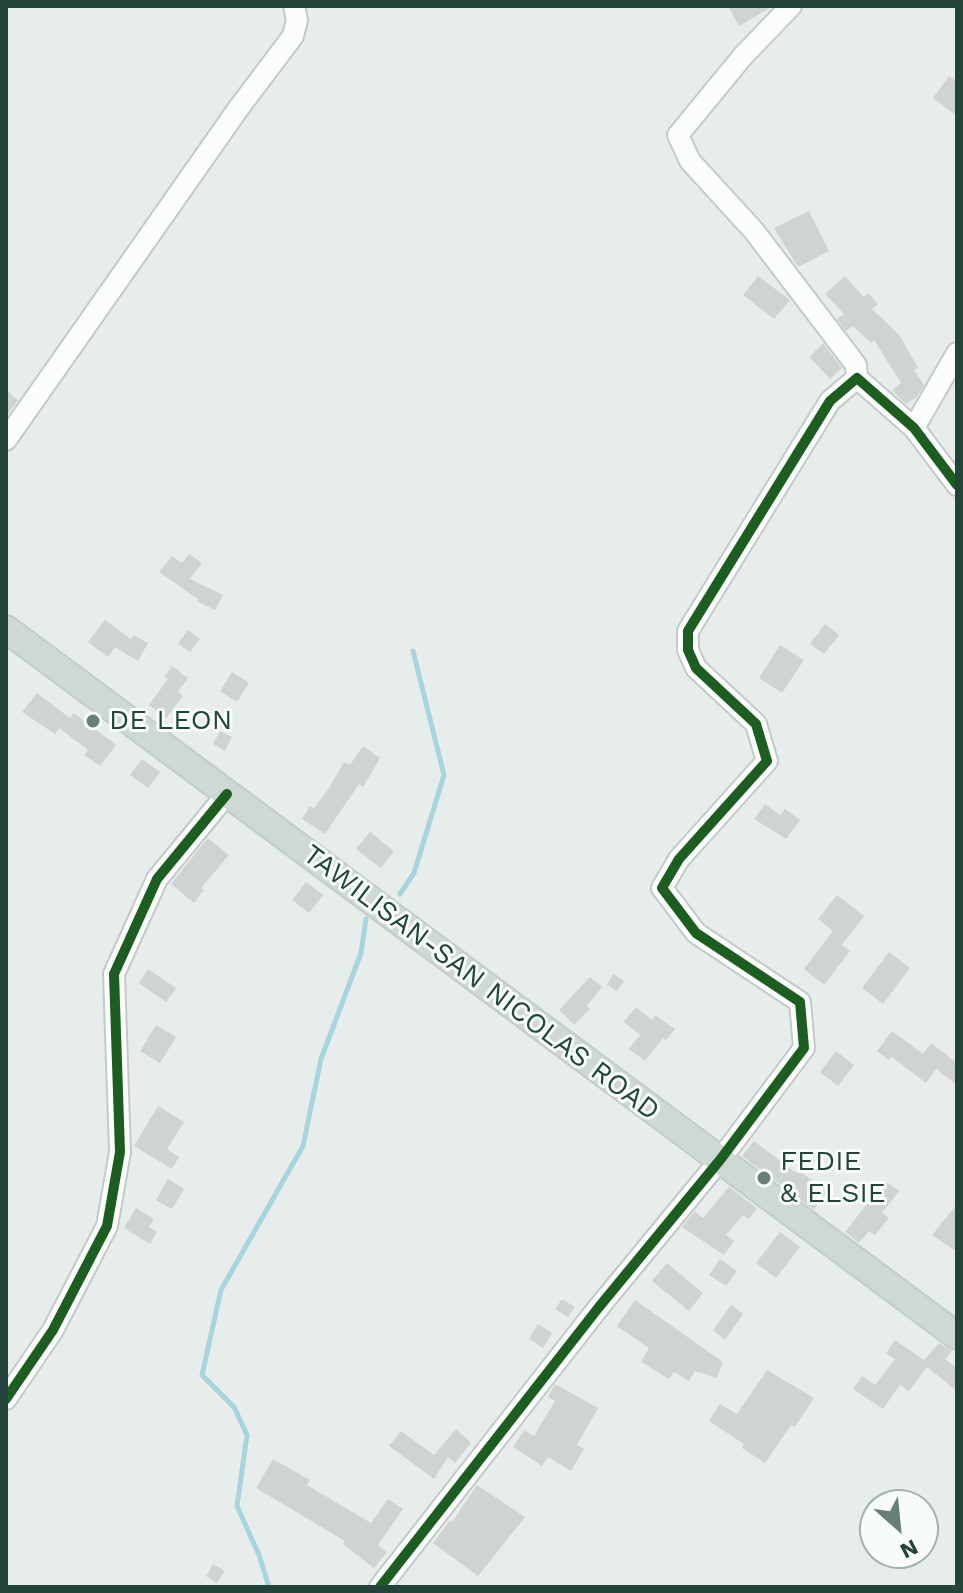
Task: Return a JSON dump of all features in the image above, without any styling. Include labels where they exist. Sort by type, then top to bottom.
[{"type":"main road","name":"TAWILISAN-SAN NICOLAS ROAD","points":[[6,629],[957,1336]]},
{"type":"street","points":[[6,440],[238,109],[293,36],[297,20],[294,6]]},
{"type":"street","points":[[791,6],[743,56],[678,135],[690,161],[754,231],[856,365],[857,378],[914,428],[957,485]]},
{"type":"street","points":[[914,428],[957,353]]},
{"type":"street","points":[[380,1587],[599,1307],[720,1160],[804,1048],[800,1002],[696,933],[662,888],[679,859],[767,761],[756,724],[696,668],[688,650],[688,631],[830,401],[857,378]]},
{"type":"street","points":[[6,1399],[53,1330],[107,1226],[120,1152],[114,974],[157,879],[227,794]]},
{"type":"building","points":[[728,6],[773,6],[739,26]]},
{"type":"building","points":[[949,76],[957,82],[957,116],[933,98]]},
{"type":"building","points":[[809,211],[829,251],[798,267],[774,228]]},
{"type":"building","points":[[758,276],[790,300],[774,319],[743,295]]},
{"type":"building","points":[[845,276],[864,297],[868,293],[878,304],[872,309],[900,336],[918,368],[914,370],[924,385],[917,397],[906,404],[892,390],[901,383],[874,340],[871,343],[853,326],[846,331],[837,319],[844,314],[825,294]]},
{"type":"building","points":[[823,343],[842,368],[830,379],[809,357]]},
{"type":"building","points":[[6,390],[18,400],[6,417]]},
{"type":"building","points":[[189,554],[202,563],[190,579],[223,595],[215,610],[197,601],[159,572],[172,556],[182,563]]},
{"type":"building","points":[[105,620],[131,639],[134,635],[148,643],[138,661],[115,647],[108,657],[88,642]]},
{"type":"building","points":[[825,624],[839,635],[824,654],[810,644]]},
{"type":"building","points":[[188,630],[200,639],[190,652],[178,644]]},
{"type":"building","points":[[780,645],[804,660],[782,693],[759,678]]},
{"type":"building","points":[[172,666],[188,678],[178,692],[183,696],[166,718],[149,705],[168,679],[164,677]]},
{"type":"building","points":[[232,672],[249,683],[237,702],[220,691]]},
{"type":"building","points":[[37,693],[70,718],[74,713],[116,745],[100,766],[84,755],[88,750],[59,728],[55,734],[22,712]]},
{"type":"building","points":[[220,731],[232,737],[225,751],[213,744]]},
{"type":"building","points":[[363,746],[380,758],[363,787],[359,784],[325,834],[302,819],[310,806],[314,808],[329,788],[344,762],[350,765]]},
{"type":"building","points":[[142,759],[160,772],[148,788],[130,775]]},
{"type":"building","points":[[765,804],[780,815],[785,809],[800,820],[786,839],[754,819]]},
{"type":"building","points":[[370,832],[394,851],[381,868],[356,849]]},
{"type":"building","points":[[208,838],[229,855],[201,888],[204,890],[194,903],[171,884]]},
{"type":"building","points":[[306,882],[323,895],[309,913],[292,900]]},
{"type":"building","points":[[837,895],[864,916],[842,945],[850,951],[824,985],[804,969],[833,931],[818,919]]},
{"type":"building","points":[[889,952],[910,968],[883,1004],[862,988]]},
{"type":"building","points":[[148,969],[176,988],[166,1002],[139,983]]},
{"type":"building","points":[[613,974],[624,981],[617,991],[607,985]]},
{"type":"building","points":[[590,977],[602,987],[587,1006],[590,1009],[574,1025],[559,1010]]},
{"type":"building","points":[[636,1007],[652,1020],[655,1015],[675,1029],[666,1040],[663,1038],[645,1061],[629,1049],[640,1035],[624,1022]]},
{"type":"building","points":[[156,1025],[176,1037],[160,1063],[140,1051]]},
{"type":"building","points":[[892,1031],[923,1054],[931,1043],[957,1063],[957,1085],[936,1069],[926,1083],[892,1057],[889,1060],[877,1051]]},
{"type":"building","points":[[836,1051],[854,1065],[838,1086],[820,1072]]},
{"type":"building","points":[[158,1106],[184,1122],[167,1149],[179,1157],[172,1169],[134,1146]]},
{"type":"building","points":[[754,1141],[796,1173],[798,1170],[828,1192],[814,1210],[742,1156]]},
{"type":"building","points":[[168,1179],[184,1189],[172,1209],[156,1200]]},
{"type":"building","points":[[885,1181],[899,1191],[882,1213],[889,1218],[875,1235],[869,1231],[859,1243],[845,1232]]},
{"type":"building","points":[[729,1187],[757,1208],[749,1219],[743,1215],[726,1235],[734,1241],[724,1255],[682,1227],[695,1211],[703,1218]]},
{"type":"building","points":[[957,1204],[957,1252],[932,1235]]},
{"type":"building","points":[[136,1208],[154,1219],[149,1227],[157,1232],[150,1244],[124,1228]]},
{"type":"building","points":[[780,1232],[800,1247],[776,1278],[756,1263]]},
{"type":"building","points":[[720,1259],[737,1271],[726,1286],[709,1275]]},
{"type":"building","points":[[667,1263],[703,1293],[689,1311],[652,1281]]},
{"type":"building","points":[[562,1299],[575,1307],[568,1317],[555,1309]]},
{"type":"building","points":[[635,1300],[723,1362],[717,1378],[695,1371],[689,1381],[674,1372],[669,1379],[641,1362],[649,1348],[617,1326]]},
{"type":"building","points":[[731,1305],[743,1314],[725,1340],[713,1330]]},
{"type":"building","points":[[538,1324],[552,1333],[543,1348],[529,1339]]},
{"type":"building","points":[[895,1340],[924,1360],[939,1343],[952,1351],[945,1359],[957,1368],[957,1391],[927,1367],[909,1391],[900,1385],[883,1409],[853,1389],[862,1376],[875,1385],[895,1359],[886,1353]]},
{"type":"building","points":[[767,1370],[814,1398],[765,1463],[742,1448],[744,1444],[709,1421],[720,1404],[737,1414]]},
{"type":"building","points":[[555,1384],[598,1408],[577,1445],[584,1449],[571,1471],[548,1457],[542,1466],[513,1447],[524,1430],[534,1436],[555,1401],[548,1397]]},
{"type":"building","points":[[456,1429],[471,1443],[455,1463],[448,1457],[434,1479],[389,1446],[401,1431],[434,1455]]},
{"type":"building","points":[[273,1459],[310,1480],[307,1485],[371,1523],[388,1499],[403,1509],[378,1545],[387,1552],[374,1568],[343,1544],[345,1541],[256,1488]]},
{"type":"building","points":[[477,1485],[525,1517],[478,1576],[433,1543],[450,1520],[452,1522]]},
{"type":"building","points":[[213,1564],[225,1571],[217,1583],[206,1576]]},
{"type":"waterway","points":[[400,894],[414,873],[444,775],[413,651]]},
{"type":"waterway","points":[[269,1587],[259,1555],[237,1506],[247,1435],[234,1407],[202,1375],[221,1290],[303,1146],[321,1059],[361,953],[366,919]]},
{"type":"cycle path","points":[[380,1587],[599,1307],[720,1160],[804,1048],[800,1002],[696,933],[662,888],[679,859],[767,761],[756,724],[696,668],[688,650],[688,631],[830,401],[857,378],[914,428],[957,485]]},
{"type":"cycle path","points":[[6,1399],[53,1330],[107,1226],[120,1152],[114,974],[157,879],[227,794]]},
{"type":"place","name":"DE LEON","points":[[93,721]]},
{"type":"place","name":"FEDIE & ELSIE","points":[[764,1178]]}]
